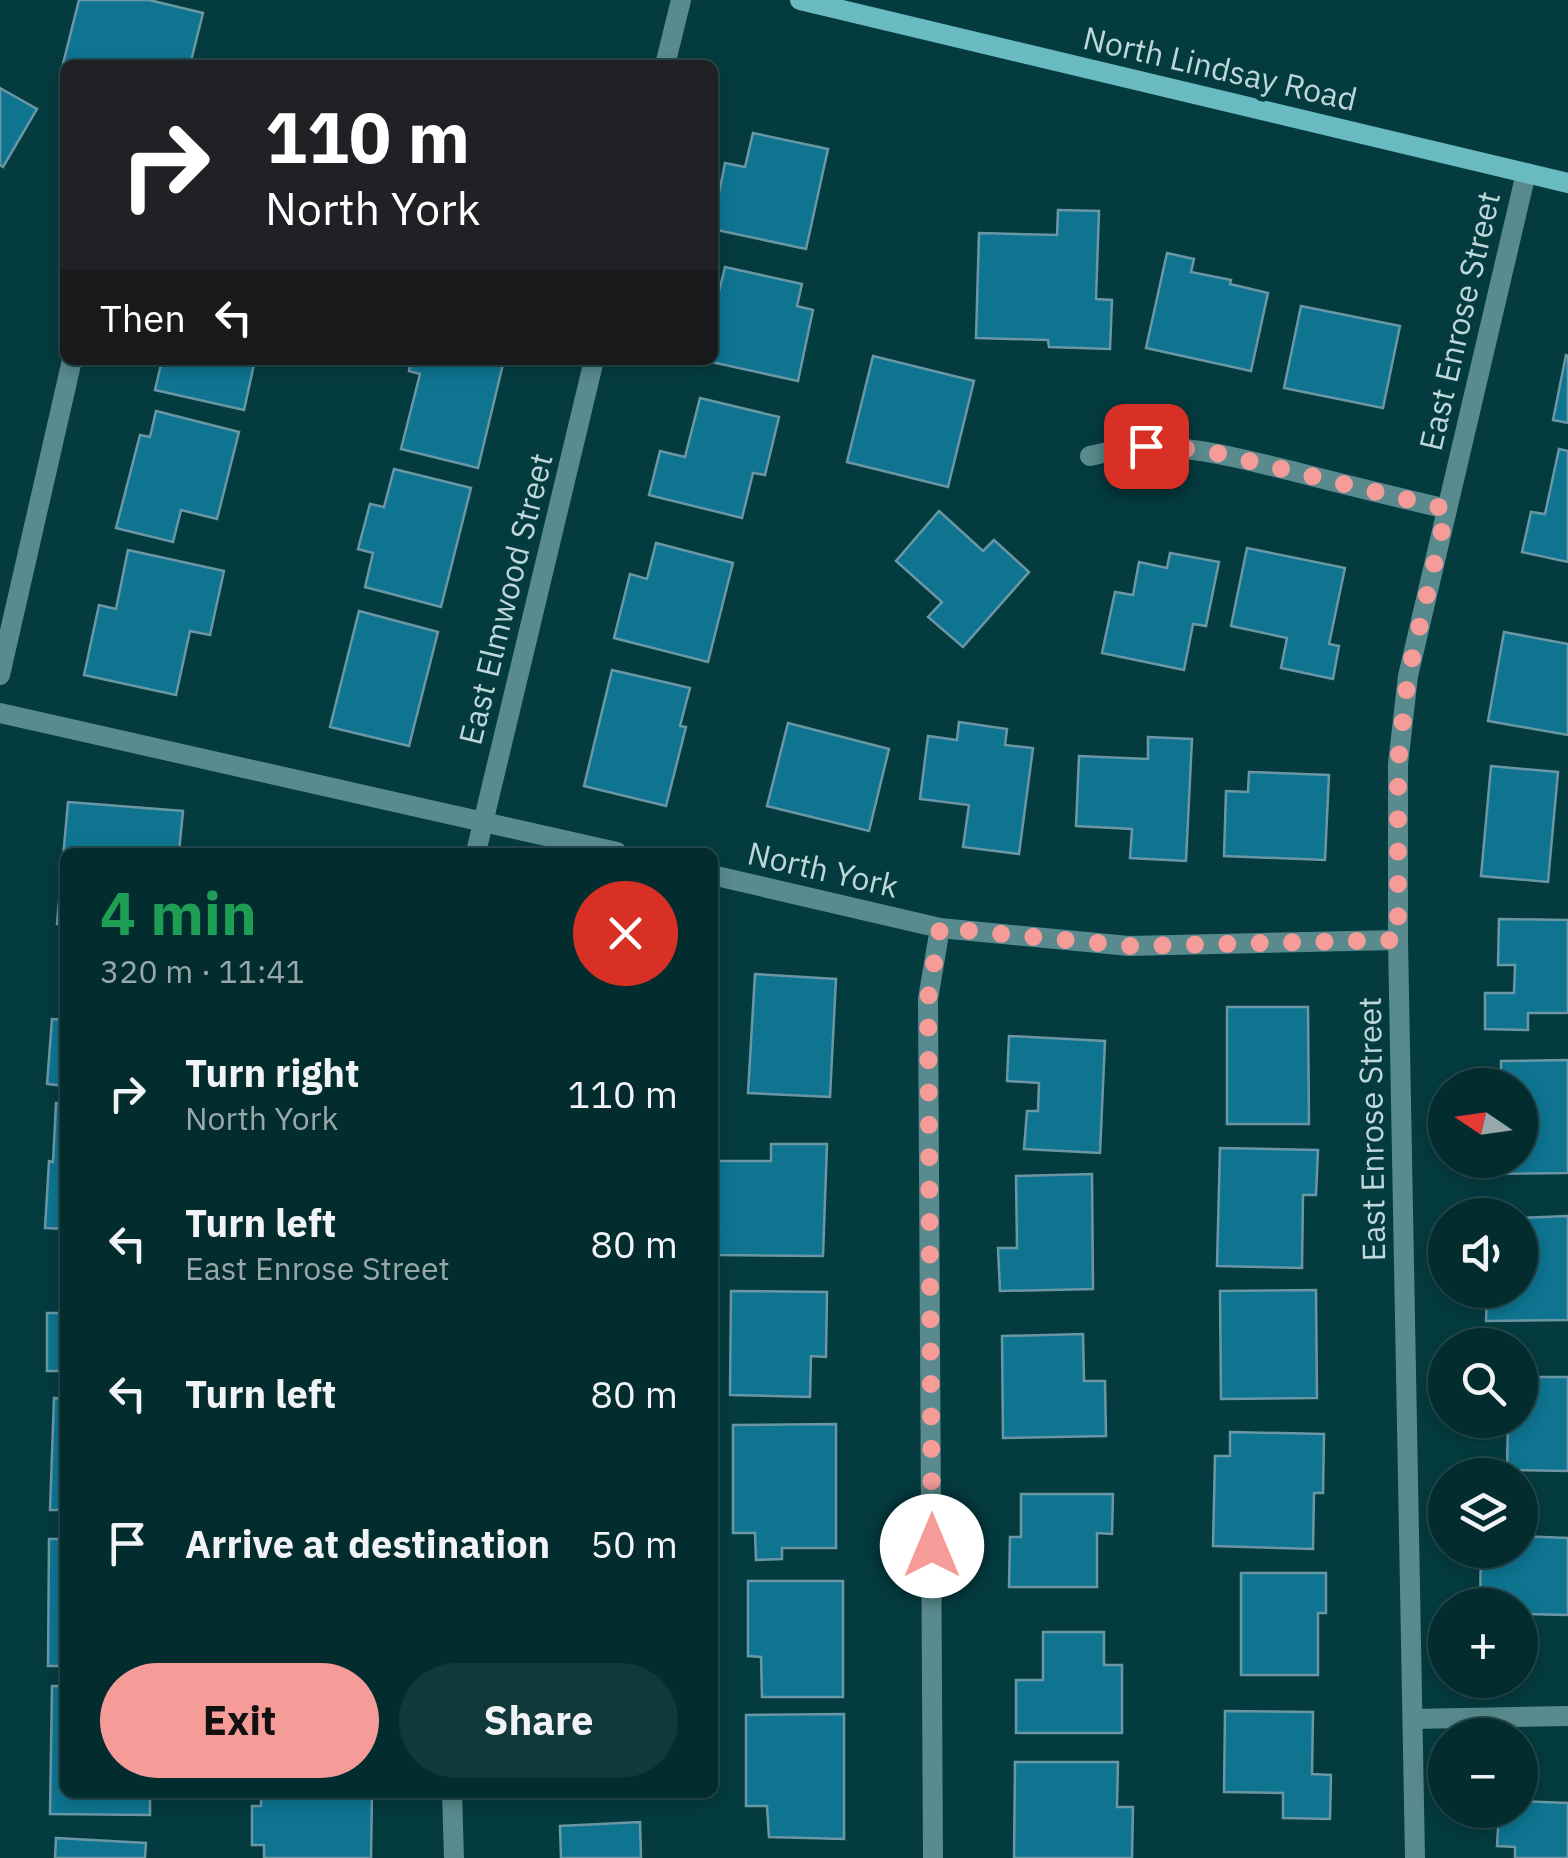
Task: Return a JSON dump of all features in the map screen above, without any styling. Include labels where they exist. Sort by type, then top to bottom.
[{"type":"main road","name":"North Lindsay Road","points":[[800,0],[1568,183]]},
{"type":"street","points":[[667,60],[681,0]]},
{"type":"street","name":"East Enrose Street","points":[[1415,1858],[1398,764],[1408,676],[1526,173]]},
{"type":"street","points":[[0,675],[71,365]]},
{"type":"street","name":"East Elmwood Street","points":[[477,848],[593,365]]},
{"type":"street","points":[[1090,456],[1146,446],[1204,450],[1447,509]]},
{"type":"street","points":[[0,713],[598,848]]},
{"type":"street","name":"North York","points":[[718,876],[940,928],[1130,946],[1398,940]]},
{"type":"street","points":[[934,1858],[928,999],[940,928]]},
{"type":"street","points":[[1412,1720],[1568,1716]]},
{"type":"street","points":[[452,1798],[454,1858]]},
{"type":"building","points":[[79,0],[149,0],[203,13],[191,60],[64,60]]},
{"type":"building","points":[[0,88],[37,109],[3,167],[0,165]]},
{"type":"building","points":[[753,133],[828,149],[806,249],[718,230],[718,199],[725,163],[745,167]]},
{"type":"building","points":[[1058,210],[1099,211],[1096,299],[1112,300],[1110,349],[1049,347],[1048,340],[976,338],[979,233],[1057,235]]},
{"type":"building","points":[[1167,253],[1194,259],[1191,272],[1268,293],[1251,371],[1146,348]]},
{"type":"building","points":[[725,267],[802,284],[797,306],[813,310],[798,381],[718,364],[718,296]]},
{"type":"building","points":[[1301,306],[1400,326],[1383,408],[1284,388]]},
{"type":"building","points":[[873,356],[974,381],[948,487],[847,462]]},
{"type":"building","points":[[1568,356],[1568,423],[1553,420]]},
{"type":"building","points":[[161,365],[254,365],[244,410],[155,390]]},
{"type":"building","points":[[410,365],[503,365],[478,468],[401,449],[420,374],[409,371]]},
{"type":"building","points":[[700,398],[779,417],[765,475],[753,473],[742,518],[649,495],[660,451],[685,457]]},
{"type":"building","points":[[156,411],[239,432],[217,519],[181,510],[173,542],[116,528],[140,435],[150,437]]},
{"type":"building","points":[[1559,449],[1568,451],[1568,562],[1522,552],[1531,512],[1545,514]]},
{"type":"building","points":[[394,469],[471,488],[441,607],[365,587],[373,553],[358,549],[370,504],[384,507]]},
{"type":"building","points":[[939,511],[983,551],[994,540],[1029,572],[963,647],[928,617],[942,602],[896,561]]},
{"type":"building","points":[[656,543],[733,563],[708,662],[614,638],[630,574],[647,579]]},
{"type":"building","points":[[1247,548],[1345,568],[1329,644],[1339,646],[1333,679],[1281,668],[1287,638],[1231,626]]},
{"type":"building","points":[[128,550],[224,571],[210,635],[190,631],[176,695],[84,675],[99,605],[116,609]]},
{"type":"building","points":[[1170,553],[1219,562],[1206,626],[1193,624],[1184,670],[1102,653],[1115,592],[1133,595],[1139,562],[1167,568]]},
{"type":"building","points":[[359,611],[438,632],[409,746],[330,727]]},
{"type":"building","points":[[1504,632],[1568,644],[1568,735],[1488,721]]},
{"type":"building","points":[[612,670],[690,688],[680,726],[686,727],[666,806],[584,786]]},
{"type":"building","points":[[959,722],[1007,729],[1005,745],[1033,748],[1019,854],[963,847],[969,805],[920,799],[928,736],[957,740]]},
{"type":"building","points":[[788,723],[889,749],[869,831],[767,806]]},
{"type":"building","points":[[1148,737],[1192,739],[1186,861],[1130,858],[1132,829],[1076,826],[1079,756],[1148,759]]},
{"type":"building","points":[[1491,766],[1558,772],[1548,882],[1481,876]]},
{"type":"building","points":[[1249,772],[1329,775],[1325,860],[1224,856],[1226,791],[1248,792]]},
{"type":"building","points":[[68,802],[183,811],[179,848],[64,848]]},
{"type":"building","points":[[1499,919],[1568,920],[1568,1013],[1528,1013],[1528,1030],[1485,1029],[1485,993],[1514,993],[1515,965],[1498,965]]},
{"type":"building","points":[[755,974],[836,979],[830,1097],[748,1093]]},
{"type":"building","points":[[1227,1007],[1308,1007],[1309,1124],[1227,1124]]},
{"type":"building","points":[[52,1019],[60,1020],[60,1085],[47,1084]]},
{"type":"building","points":[[1009,1036],[1105,1041],[1100,1153],[1024,1149],[1027,1111],[1038,1111],[1039,1083],[1007,1081]]},
{"type":"building","points":[[1568,1060],[1568,1173],[1538,1173],[1538,1068],[1501,1068],[1501,1061]]},
{"type":"building","points":[[56,1103],[60,1103],[60,1229],[45,1228],[49,1161],[53,1162]]},
{"type":"building","points":[[771,1144],[827,1144],[823,1256],[718,1255],[718,1161],[771,1161]]},
{"type":"building","points":[[1220,1148],[1318,1150],[1316,1195],[1303,1195],[1302,1268],[1217,1266]]},
{"type":"building","points":[[1092,1174],[1093,1289],[1000,1291],[998,1248],[1017,1248],[1016,1176]]},
{"type":"building","points":[[1568,1216],[1568,1320],[1486,1321],[1486,1308],[1538,1308],[1538,1217]]},
{"type":"building","points":[[1316,1290],[1317,1398],[1221,1399],[1220,1291]]},
{"type":"building","points":[[731,1291],[827,1292],[826,1357],[811,1356],[810,1397],[730,1395]]},
{"type":"building","points":[[47,1313],[60,1313],[60,1371],[47,1371]]},
{"type":"building","points":[[1083,1334],[1084,1381],[1105,1381],[1106,1436],[1003,1438],[1002,1336]]},
{"type":"building","points":[[1538,1377],[1568,1377],[1568,1471],[1538,1471],[1538,1458],[1507,1458],[1508,1438],[1538,1438]]},
{"type":"building","points":[[54,1398],[60,1399],[60,1510],[50,1510]]},
{"type":"building","points":[[836,1424],[836,1548],[782,1548],[782,1559],[756,1560],[755,1533],[733,1533],[733,1425]]},
{"type":"building","points":[[1230,1432],[1324,1434],[1323,1493],[1314,1493],[1313,1549],[1213,1546],[1215,1456],[1230,1456]]},
{"type":"building","points":[[1021,1494],[1113,1494],[1112,1534],[1097,1533],[1097,1587],[1009,1587],[1010,1537],[1021,1537]]},
{"type":"building","points":[[1538,1537],[1568,1538],[1568,1615],[1538,1614],[1538,1588],[1480,1588],[1481,1568],[1538,1568]]},
{"type":"building","points":[[49,1539],[60,1539],[60,1666],[48,1666]]},
{"type":"building","points":[[1241,1573],[1326,1573],[1326,1613],[1318,1613],[1318,1675],[1241,1675]]},
{"type":"building","points":[[748,1581],[843,1581],[843,1697],[762,1697],[761,1657],[748,1656]]},
{"type":"building","points":[[1043,1632],[1104,1632],[1104,1665],[1122,1665],[1122,1733],[1016,1733],[1016,1680],[1043,1680]]},
{"type":"building","points":[[52,1686],[60,1686],[60,1798],[150,1798],[150,1815],[50,1814]]},
{"type":"building","points":[[1225,1711],[1313,1712],[1312,1774],[1331,1775],[1330,1819],[1283,1818],[1283,1793],[1224,1792]]},
{"type":"building","points":[[844,1714],[844,1839],[769,1837],[767,1806],[746,1806],[746,1715]]},
{"type":"building","points":[[1015,1762],[1118,1762],[1117,1807],[1133,1807],[1132,1858],[1014,1858]]},
{"type":"building","points":[[261,1798],[372,1798],[371,1858],[264,1858],[264,1845],[252,1845],[252,1806],[261,1806]]},
{"type":"building","points":[[1538,1802],[1568,1803],[1568,1858],[1515,1858],[1515,1847],[1497,1846],[1498,1828],[1538,1828]]},
{"type":"building","points":[[640,1822],[641,1858],[561,1858],[560,1826]]},
{"type":"building","points":[[56,1838],[146,1843],[145,1858],[55,1858]]},
{"type":"route","points":[[932,1546],[928,999],[940,928],[1130,946],[1398,940],[1398,764],[1408,676],[1447,509],[1204,450],[1146,446]]}]
